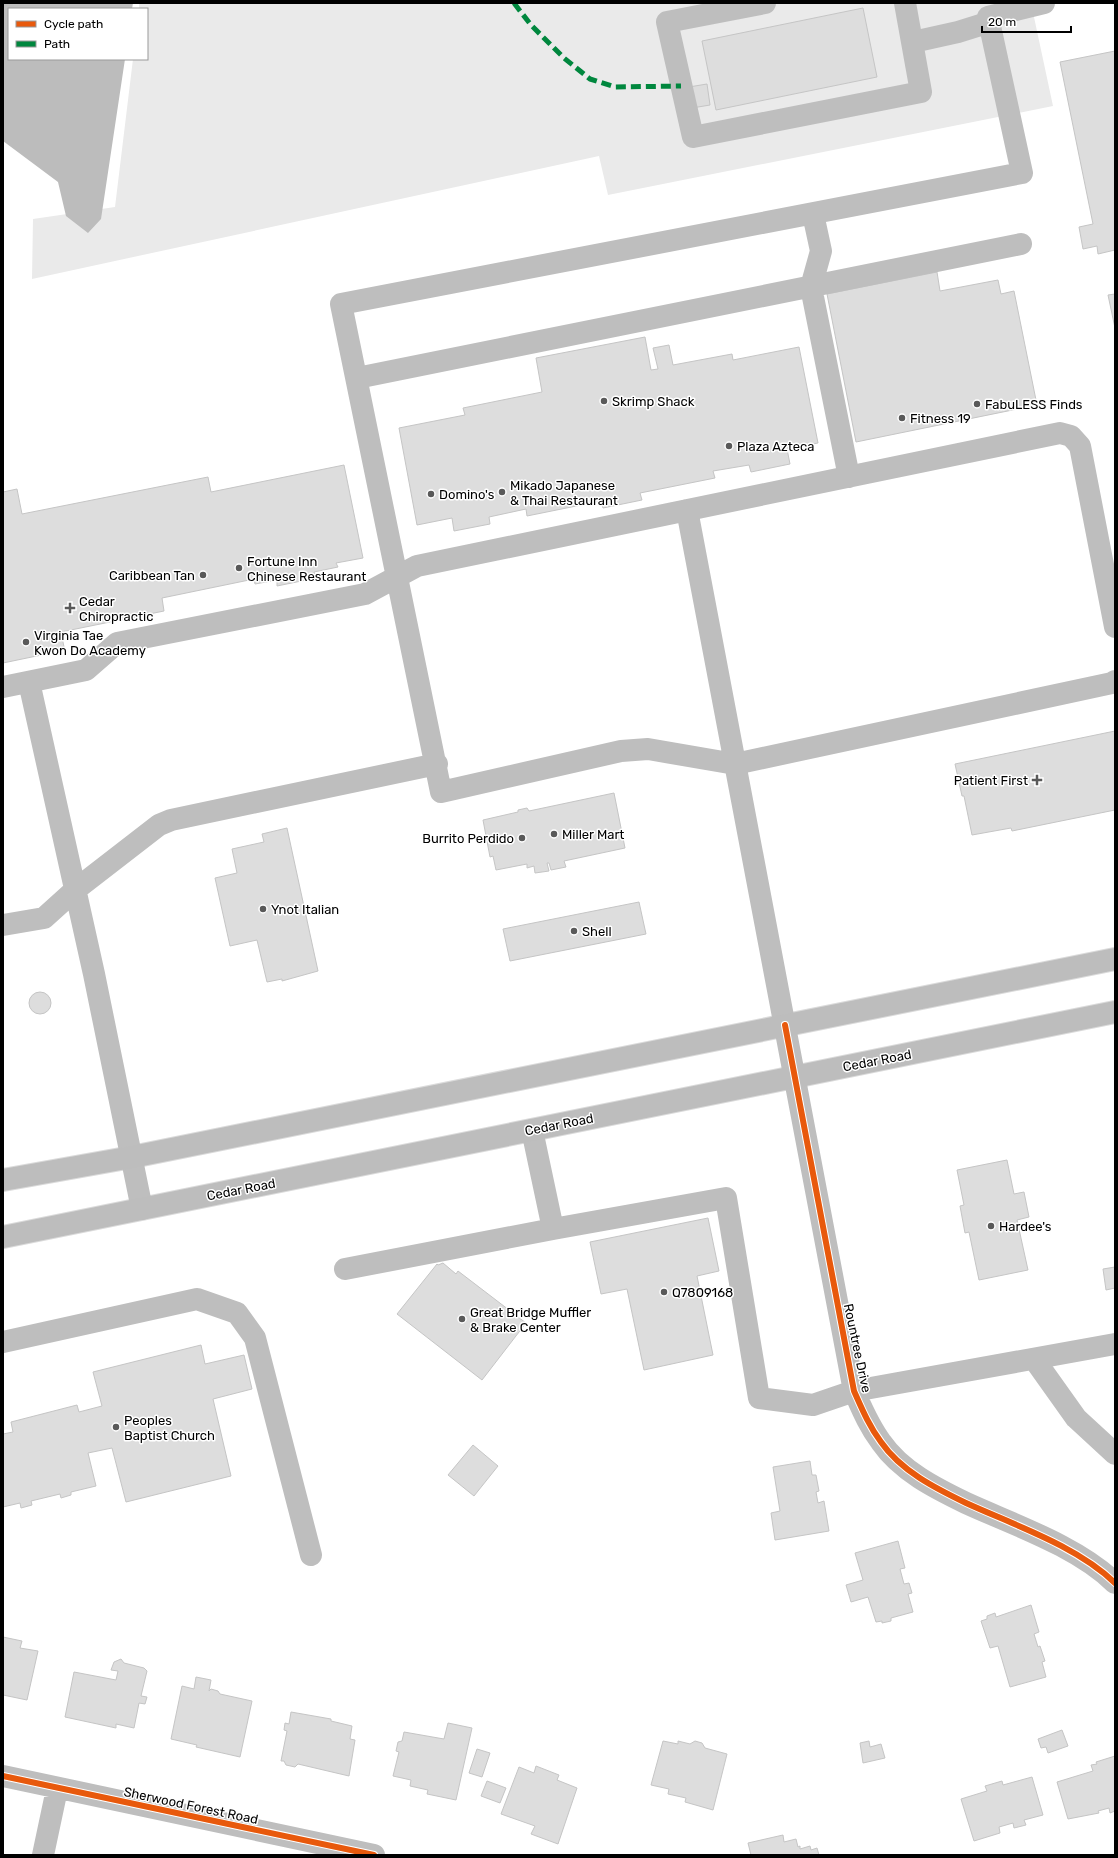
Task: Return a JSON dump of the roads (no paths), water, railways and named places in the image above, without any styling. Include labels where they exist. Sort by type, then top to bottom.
[{"type":"main road","points":[[3,1180],[132,1157],[1115,959]]},
{"type":"main road","name":"Cedar Road","points":[[3,1237],[1115,1012]]},
{"type":"street","points":[[765,3],[667,22],[693,137],[921,92],[905,3]]},
{"type":"street","points":[[1044,3],[988,17],[1022,173],[341,304],[437,764],[441,792],[621,752],[641,750],[674,752],[735,764],[1105,685],[1115,681]]},
{"type":"street","points":[[913,42],[958,32],[990,22]]},
{"type":"street","points":[[813,214],[821,251],[811,287],[849,477]]},
{"type":"street","points":[[357,378],[1021,244]]},
{"type":"street","points":[[3,687],[86,670],[117,643],[365,594],[416,566],[1060,433],[1071,436],[1080,446],[1115,627]]},
{"type":"street","name":"Rountree Drive","points":[[687,510],[854,1391],[864,1414],[881,1443],[899,1462],[926,1483],[1071,1551],[1108,1576],[1115,1583]]},
{"type":"street","points":[[29,682],[75,890],[142,1209]]},
{"type":"street","points":[[3,926],[44,918],[75,890],[159,825],[171,820],[437,764]]},
{"type":"street","points":[[532,1130],[553,1230]]},
{"type":"street","points":[[345,1269],[726,1198],[760,1398],[813,1405],[854,1391],[1115,1344]]},
{"type":"street","points":[[3,1342],[197,1299],[237,1313],[255,1338],[311,1555]]},
{"type":"street","points":[[1034,1359],[1076,1418],[1115,1454]]},
{"type":"street","name":"Sherwood Forest Road","points":[[3,1776],[374,1855]]},
{"type":"street","points":[[43,1855],[56,1788]]},
{"type":"place","name":"Skrimp Shack","points":[[604,401]]},
{"type":"place","name":"FabuLESS Finds","points":[[977,404]]},
{"type":"place","name":"Fitness 19","points":[[902,418]]},
{"type":"place","name":"Plaza Azteca","points":[[729,446]]},
{"type":"place","name":"Mikado Japanese & Thai Restaurant","points":[[502,492]]},
{"type":"place","name":"Domino's","points":[[431,494]]},
{"type":"place","name":"Fortune Inn Chinese Restaurant","points":[[239,568]]},
{"type":"place","name":"Caribbean Tan","points":[[203,575]]},
{"type":"place","name":"Cedar Chiropractic","points":[[70,608]]},
{"type":"place","name":"Virginia Tae Kwon Do Academy","points":[[26,642]]},
{"type":"place","name":"Patient First","points":[[1037,780]]},
{"type":"place","name":"Miller Mart","points":[[554,834]]},
{"type":"place","name":"Burrito Perdido","points":[[522,838]]},
{"type":"place","name":"Ynot Italian","points":[[263,909]]},
{"type":"place","name":"Shell","points":[[574,931]]},
{"type":"place","name":"Hardee's","points":[[991,1226]]},
{"type":"place","name":"Q7809168","points":[[664,1292]]},
{"type":"place","name":"Great Bridge Muffler & Brake Center","points":[[462,1319]]},
{"type":"place","name":"Peoples Baptist Church","points":[[116,1427]]}]
